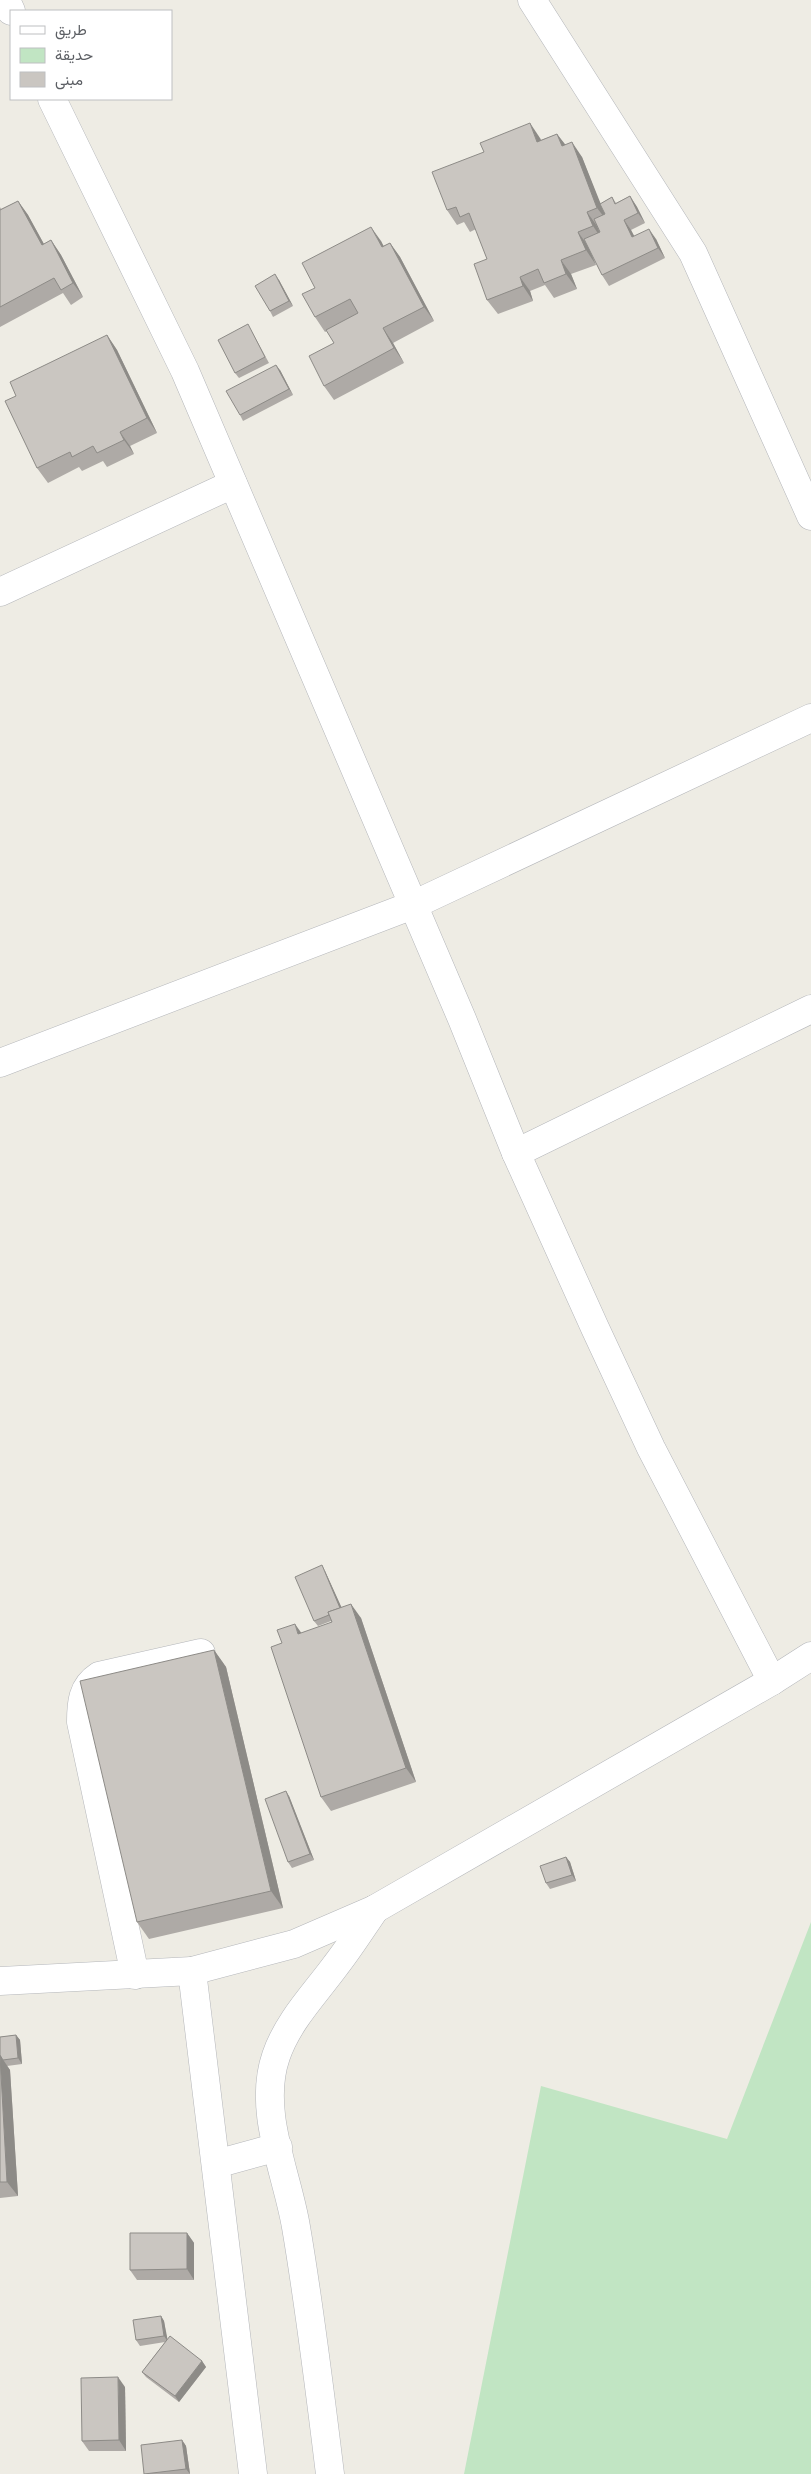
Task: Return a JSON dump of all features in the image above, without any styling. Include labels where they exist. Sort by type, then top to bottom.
[{"type":"street","points":[[532,0],[693,253],[811,516]]},
{"type":"street","points":[[52,100],[185,371],[413,905],[516,1154],[651,1448],[772,1681]]},
{"type":"street","points":[[0,592],[233,484]]},
{"type":"street","points":[[0,1064],[413,905],[811,718]]},
{"type":"street","points":[[516,1154],[811,1009]]},
{"type":"street","points":[[135,1975],[81,1722],[84,1692],[91,1682],[100,1676],[201,1653]]},
{"type":"street","points":[[0,1982],[192,1971],[294,1944],[375,1909],[772,1681],[811,1656]]},
{"type":"street","points":[[330,2474],[296,2224],[278,2147],[272,2115],[271,2094],[275,2059],[282,2040],[304,2006],[336,1966],[375,1909]]},
{"type":"street","points":[[192,1971],[253,2474]]},
{"type":"street","points":[[216,2164],[278,2147]]},
{"type":"green space","points":[[811,1922],[811,2474],[464,2474],[541,2086],[727,2139]]},
{"type":"building","points":[[530,123],[537,142],[557,134],[562,146],[572,142],[597,208],[587,212],[593,226],[578,232],[586,250],[561,260],[566,274],[544,283],[538,269],[520,277],[523,286],[487,300],[474,264],[487,259],[469,213],[460,217],[456,207],[447,210],[432,172],[484,152],[480,143]]},
{"type":"building","points":[[630,196],[638,213],[624,220],[632,237],[649,229],[658,248],[602,275],[584,239],[600,232],[594,219],[605,214],[600,204],[612,197],[615,204]]},
{"type":"building","points":[[18,201],[42,245],[51,240],[73,283],[61,290],[54,278],[0,307],[0,210]]},
{"type":"building","points":[[371,227],[382,247],[390,243],[424,307],[383,328],[394,348],[324,386],[309,356],[334,343],[326,330],[358,313],[350,299],[315,317],[302,294],[315,288],[302,263]]},
{"type":"building","points":[[275,274],[289,301],[270,311],[255,286]]},
{"type":"building","points":[[248,324],[265,357],[235,373],[218,340]]},
{"type":"building","points":[[107,335],[147,418],[120,432],[124,440],[97,453],[93,446],[72,457],[70,452],[37,468],[5,401],[16,396],[10,382]]},
{"type":"building","points":[[276,365],[289,389],[240,415],[226,391]]},
{"type":"building","points":[[322,1565],[340,1608],[328,1612],[329,1615],[314,1621],[295,1577]]},
{"type":"building","points":[[351,1604],[406,1768],[321,1797],[271,1647],[282,1643],[277,1630],[295,1624],[298,1634],[332,1622],[328,1612]]},
{"type":"building","points":[[214,1650],[271,1891],[137,1922],[80,1681]]},
{"type":"building","points":[[286,1791],[310,1854],[288,1862],[265,1799]]},
{"type":"building","points":[[566,1857],[572,1875],[546,1883],[540,1866]]},
{"type":"building","points":[[16,2035],[18,2058],[3,2060],[0,2055],[0,2037]]},
{"type":"building","points":[[0,2056],[7,2182],[0,2182]]},
{"type":"building","points":[[130,2233],[187,2233],[187,2269],[130,2270]]},
{"type":"building","points":[[161,2316],[164,2336],[136,2340],[133,2320]]},
{"type":"building","points":[[170,2336],[202,2361],[175,2396],[142,2372]]},
{"type":"building","points":[[118,2377],[119,2440],[82,2441],[81,2378]]},
{"type":"building","points":[[182,2440],[186,2469],[144,2474],[141,2445]]}]
